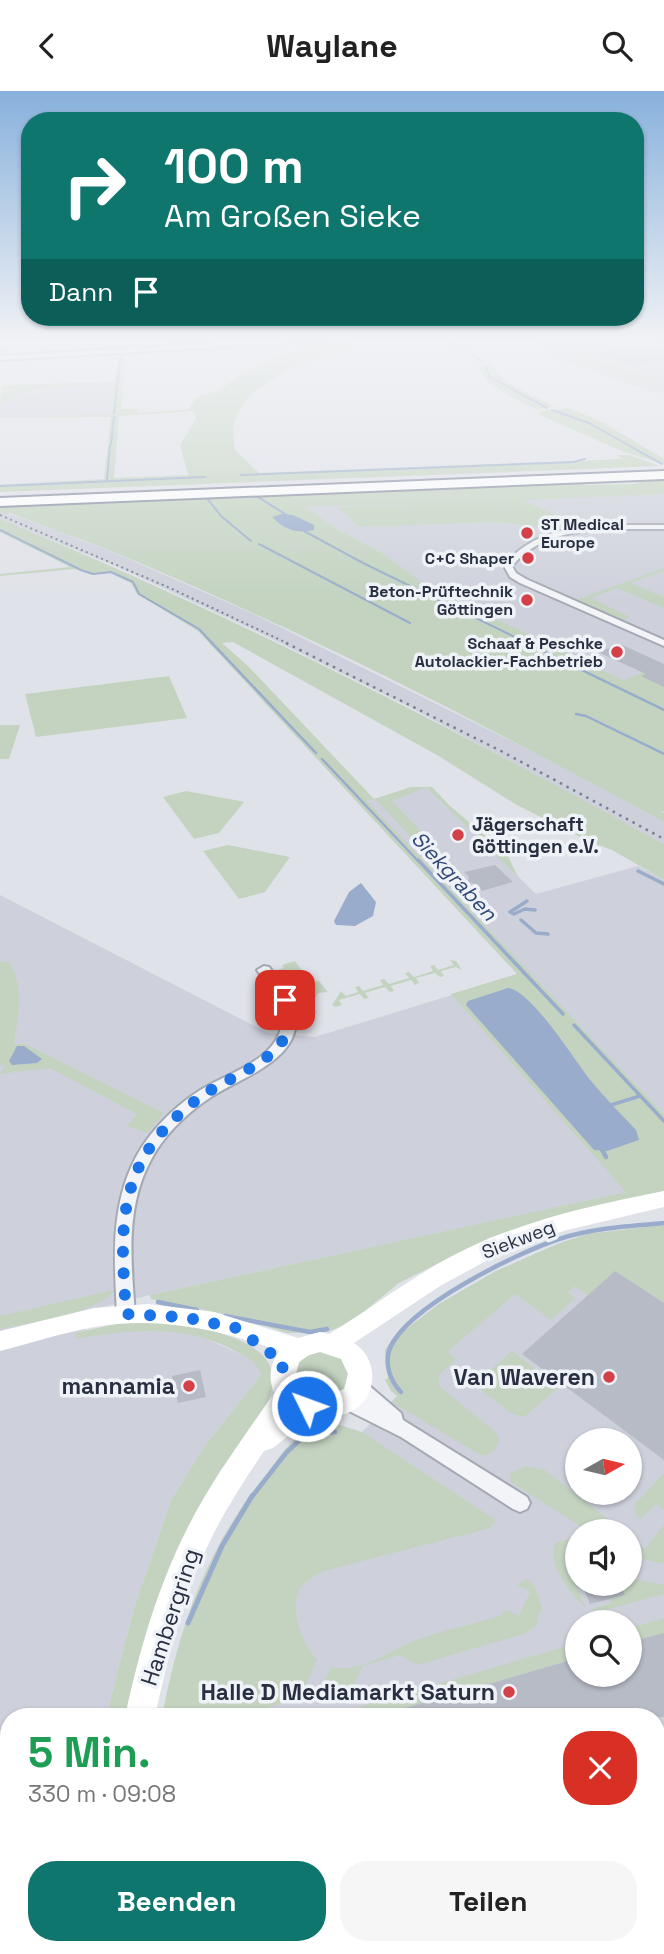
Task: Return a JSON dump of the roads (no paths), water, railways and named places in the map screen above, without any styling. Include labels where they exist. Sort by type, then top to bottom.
[{"type":"highway","points":[[0,496],[660,472]]},
{"type":"highway","points":[[0,502],[660,472]]},
{"type":"main road","name":"Siekweg","points":[[291,1355],[315,1342],[334,1343],[464,1261],[502,1243],[588,1215],[664,1199]]},
{"type":"main road","name":"Siekweg","points":[[356,1357],[386,1311]]},
{"type":"main road","points":[[0,1341],[71,1323],[126,1314],[183,1317],[236,1328],[291,1355],[281,1378],[298,1400],[327,1408],[352,1395],[362,1372],[356,1357],[334,1343]]},
{"type":"main road","name":"Hambergring","points":[[142,1708],[154,1653],[184,1566],[208,1514],[253,1450],[298,1400]]},
{"type":"street","points":[[664,527],[552,534],[513,558],[508,566],[513,575],[523,581],[664,643]]},
{"type":"street","points":[[126,1314],[123,1215],[130,1189],[144,1157],[169,1125],[194,1102],[271,1055],[287,1033],[290,1019],[287,1005],[264,970]]},
{"type":"street","points":[[352,1395],[520,1503]]},
{"type":"water","points":[[281,514],[293,515],[314,525],[314,530],[297,531],[287,528],[272,517]]},
{"type":"water","points":[[361,883],[376,902],[373,916],[355,926],[336,925],[334,921],[349,892]]},
{"type":"water","points":[[508,988],[518,992],[541,1013],[591,1081],[636,1130],[639,1140],[607,1151],[594,1150],[466,1005],[468,1001]]},
{"type":"water","points":[[17,1046],[24,1046],[42,1059],[37,1063],[12,1065],[9,1061]]},
{"type":"waterway","points":[[111,444],[113,428]]},
{"type":"waterway","points":[[598,428],[662,464]]},
{"type":"waterway","points":[[107,480],[110,446]]},
{"type":"waterway","points":[[241,475],[574,462],[585,459]]},
{"type":"waterway","points":[[0,486],[205,477]]},
{"type":"waterway","points":[[255,495],[291,518]]},
{"type":"waterway","points":[[206,497],[221,516],[251,541]]},
{"type":"waterway","points":[[0,530],[81,570],[93,574],[111,572],[133,582],[139,594],[199,629],[213,644]]},
{"type":"waterway","points":[[304,531],[363,563],[529,644]]},
{"type":"waterway","points":[[259,544],[410,623]]},
{"type":"waterway","name":"Siekgraben","points":[[212,643],[316,753]]},
{"type":"waterway","points":[[526,643],[664,710]]},
{"type":"waterway","points":[[576,714],[586,716],[664,754]]},
{"type":"waterway","name":"Siekgraben","points":[[322,759],[419,862]]},
{"type":"waterway","name":"Siekgraben","points":[[418,860],[563,1014]]},
{"type":"waterway","points":[[638,871],[664,884]]},
{"type":"waterway","points":[[512,913],[510,912],[527,901]]},
{"type":"waterway","points":[[514,914],[525,909],[535,910]]},
{"type":"waterway","points":[[521,920],[536,933],[548,934]]},
{"type":"waterway","name":"Siekgraben","points":[[574,1025],[664,1121]]},
{"type":"waterway","points":[[611,1105],[640,1096]]},
{"type":"waterway","points":[[601,1148],[606,1157]]},
{"type":"waterway","points":[[401,1392],[389,1371],[390,1348],[418,1315],[440,1299],[517,1256],[559,1239],[624,1226],[664,1223]]},
{"type":"waterway","points":[[158,1302],[197,1310]]},
{"type":"waterway","points":[[225,1316],[310,1332],[327,1329]]},
{"type":"waterway","points":[[251,1498],[286,1453],[306,1434],[335,1432]]},
{"type":"waterway","points":[[188,1623],[222,1546],[252,1496]]},
{"type":"railway","points":[[0,515],[170,588],[289,644]]},
{"type":"railway","points":[[286,643],[501,751],[664,839]]},
{"type":"place","name":"ST Medical Europe","points":[[527,533]]},
{"type":"place","name":"C+C Shaper","points":[[528,558]]},
{"type":"place","name":"Beton-Prüftechnik Göttingen","points":[[527,600]]},
{"type":"place","name":"Schaaf & Peschke Autolackier-Fachbetrieb","points":[[617,652]]},
{"type":"place","name":"Jägerschaft Göttingen e.V.","points":[[458,835]]},
{"type":"place","name":"Van Waveren","points":[[609,1377]]},
{"type":"place","name":"mannamia","points":[[189,1386]]},
{"type":"place","name":"Halle D Mediamarkt Saturn","points":[[509,1692]]}]
